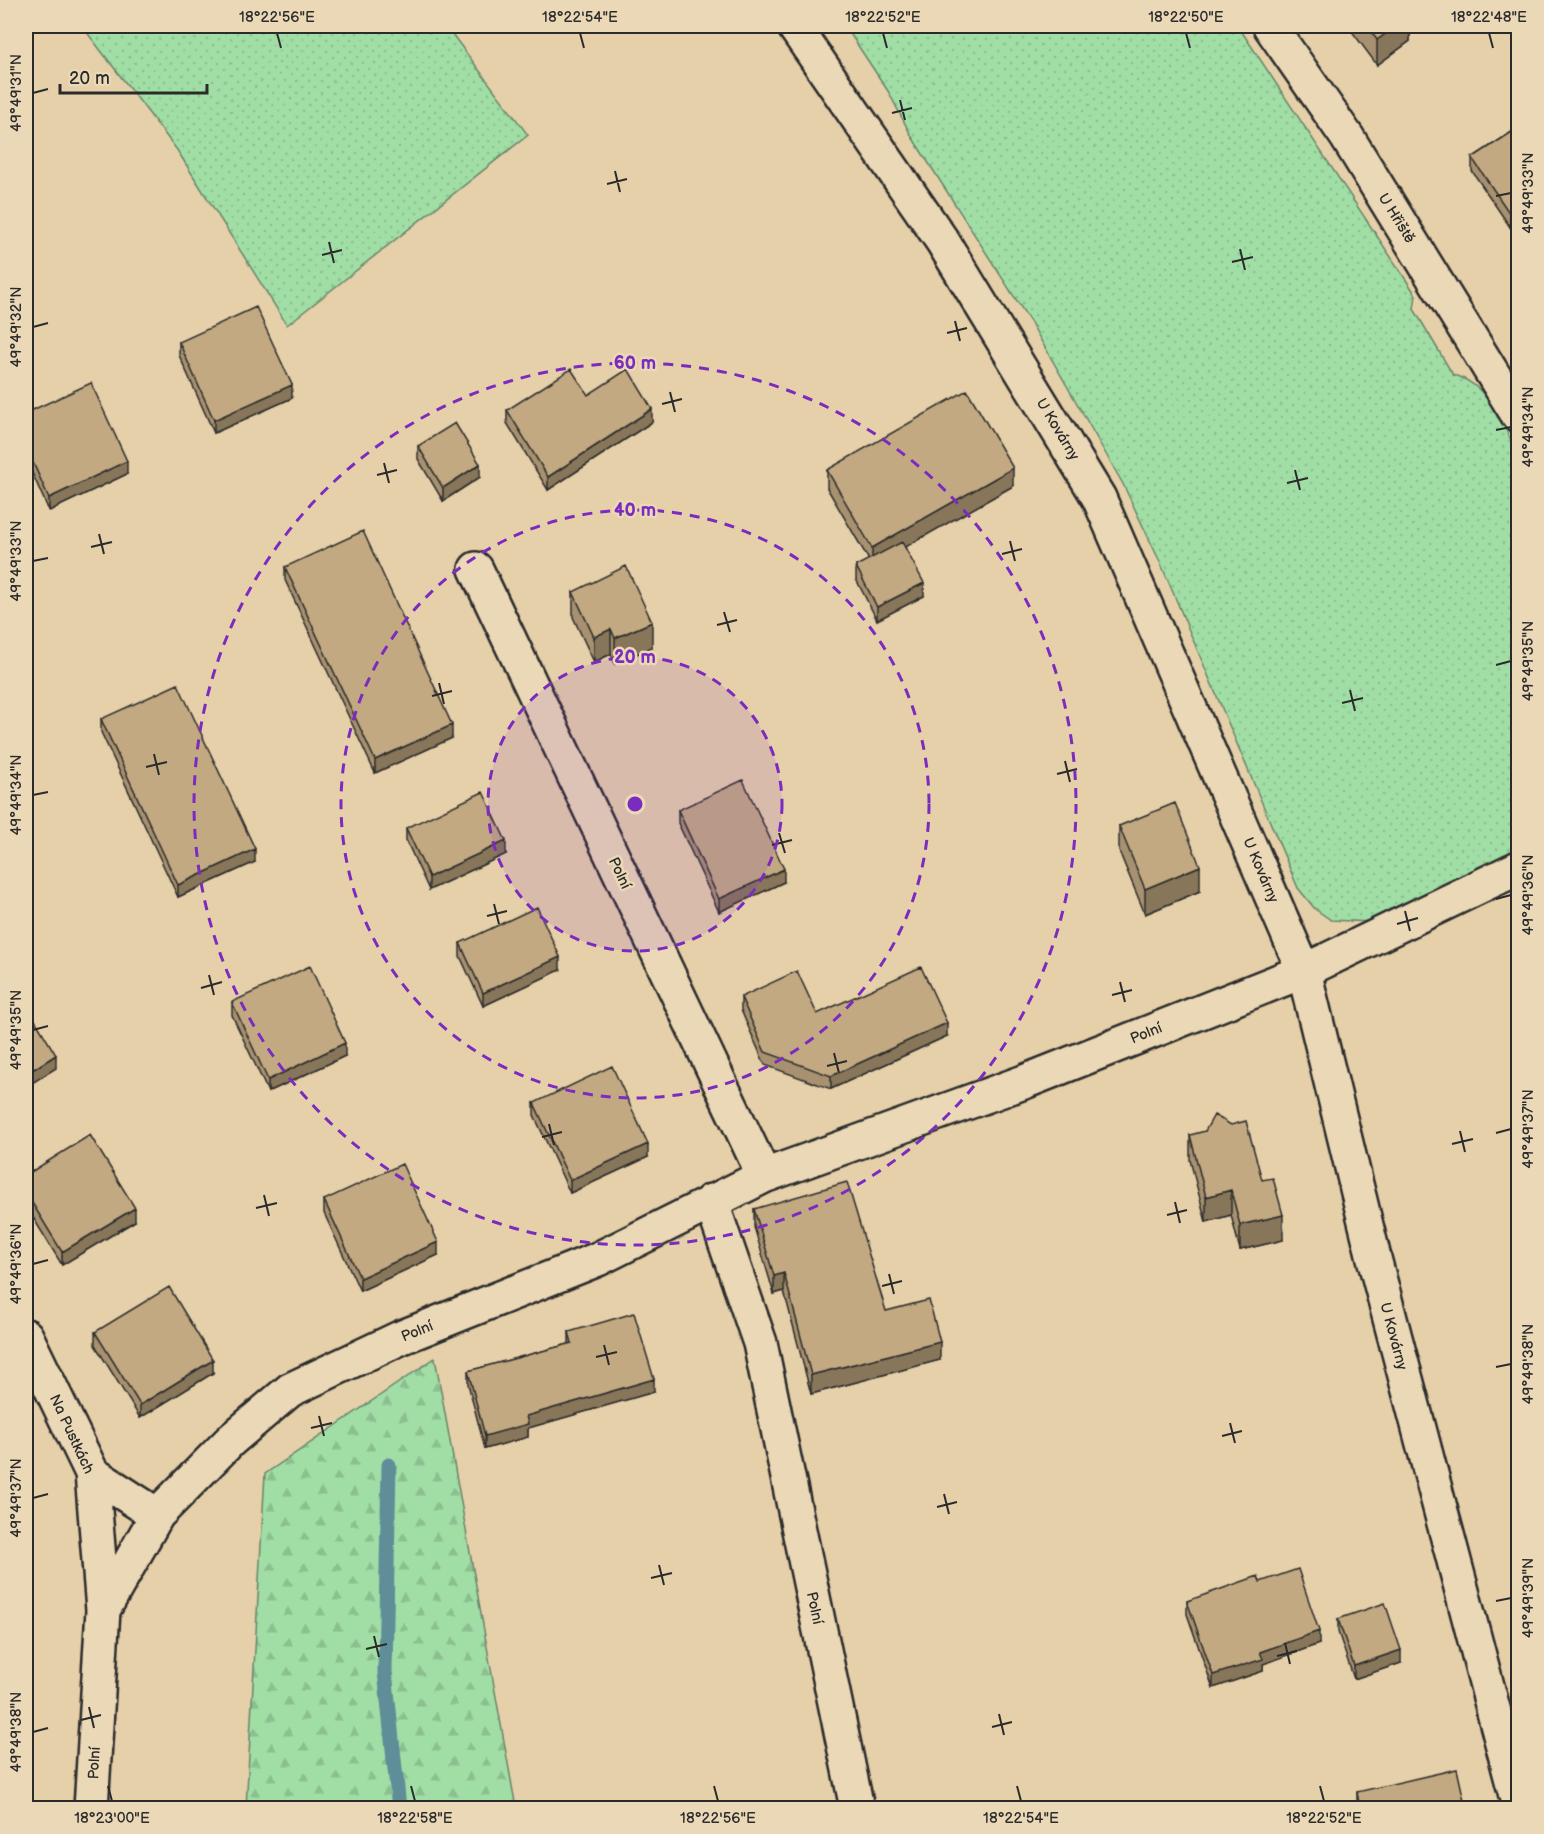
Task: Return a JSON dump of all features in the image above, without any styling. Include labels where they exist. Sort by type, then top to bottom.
[{"type":"street","name":"U Kovárny","points":[[794,26],[943,242],[1100,498],[1305,970],[1375,1262],[1518,1803]]},
{"type":"street","name":"U Hřiště","points":[[1270,26],[1347,137],[1518,415]]},
{"type":"street","name":"Polní","points":[[476,569],[764,1176]]},
{"type":"street","name":"Polní","points":[[91,1809],[103,1610],[157,1515],[231,1440],[290,1390],[400,1338],[598,1259],[764,1176],[1024,1082],[1305,970],[1518,868]]},
{"type":"street","name":"Polní","points":[[711,1201],[760,1343],[857,1809]]},
{"type":"street","name":"Na Pustkách","points":[[26,1336],[92,1473],[103,1610]]},
{"type":"street","points":[[92,1473],[157,1515]]},
{"type":"green space","points":[[82,26],[446,26],[528,135],[287,325],[177,150]]},
{"type":"green space","points":[[845,26],[1238,26],[1416,295],[1414,309],[1453,375],[1476,387],[1485,396],[1500,418],[1518,454],[1518,858],[1371,922],[1331,920],[1315,909],[1298,888],[1161,564],[1123,484],[1031,323],[912,137],[888,91]]},
{"type":"green space","points":[[435,1358],[516,1808],[246,1808],[265,1474]]},
{"type":"building","points":[[1367,26],[1396,26],[1377,40]]},
{"type":"building","points":[[1518,128],[1518,209],[1510,214],[1472,158]]},
{"type":"building","points":[[256,307],[292,385],[214,420],[179,342]]},
{"type":"building","points":[[571,369],[588,395],[628,369],[652,409],[548,477],[507,410]]},
{"type":"building","points":[[91,383],[127,461],[49,498],[26,447],[26,413]]},
{"type":"building","points":[[967,390],[1013,468],[872,548],[827,470]]},
{"type":"building","points":[[455,423],[480,464],[443,488],[418,446]]},
{"type":"building","points":[[363,531],[452,725],[375,760],[285,567]]},
{"type":"building","points":[[902,542],[924,583],[877,607],[856,566]]},
{"type":"building","points":[[626,566],[652,622],[615,638],[611,629],[594,637],[573,592]]},
{"type":"building","points":[[178,684],[255,849],[178,885],[101,719]]},
{"type":"building","points":[[743,780],[784,869],[719,899],[678,810]]},
{"type":"building","points":[[483,792],[506,841],[429,877],[406,828]]},
{"type":"building","points":[[1175,803],[1200,866],[1145,889],[1119,826]]},
{"type":"building","points":[[537,907],[560,957],[483,993],[460,943]]},
{"type":"building","points":[[310,966],[345,1043],[268,1080],[232,1002]]},
{"type":"building","points":[[921,967],[947,1023],[831,1076],[765,1052],[741,997],[797,971],[817,1014]]},
{"type":"building","points":[[26,1005],[56,1055],[26,1074]]},
{"type":"building","points":[[612,1066],[648,1144],[570,1180],[534,1103]]},
{"type":"building","points":[[1214,1115],[1231,1125],[1246,1121],[1262,1180],[1273,1178],[1283,1215],[1240,1225],[1231,1190],[1206,1197],[1190,1135],[1205,1131]]},
{"type":"building","points":[[90,1135],[135,1208],[62,1252],[26,1193],[26,1175]]},
{"type":"building","points":[[402,1164],[438,1242],[360,1278],[324,1200]]},
{"type":"building","points":[[847,1182],[886,1311],[929,1300],[940,1342],[811,1375],[784,1273],[774,1276],[754,1209]]},
{"type":"building","points":[[169,1287],[213,1360],[140,1405],[95,1332]]},
{"type":"building","points":[[634,1313],[654,1379],[526,1416],[528,1424],[485,1436],[468,1371],[572,1343],[569,1332]]},
{"type":"building","points":[[1298,1569],[1319,1631],[1260,1652],[1263,1659],[1213,1675],[1187,1601],[1258,1576],[1260,1582]]},
{"type":"building","points":[[1385,1603],[1401,1650],[1354,1666],[1338,1619]]},
{"type":"building","points":[[1457,1769],[1466,1809],[1360,1809],[1357,1792]]},
{"type":"waterway","points":[[389,1465],[385,1671],[399,1808]]}]
